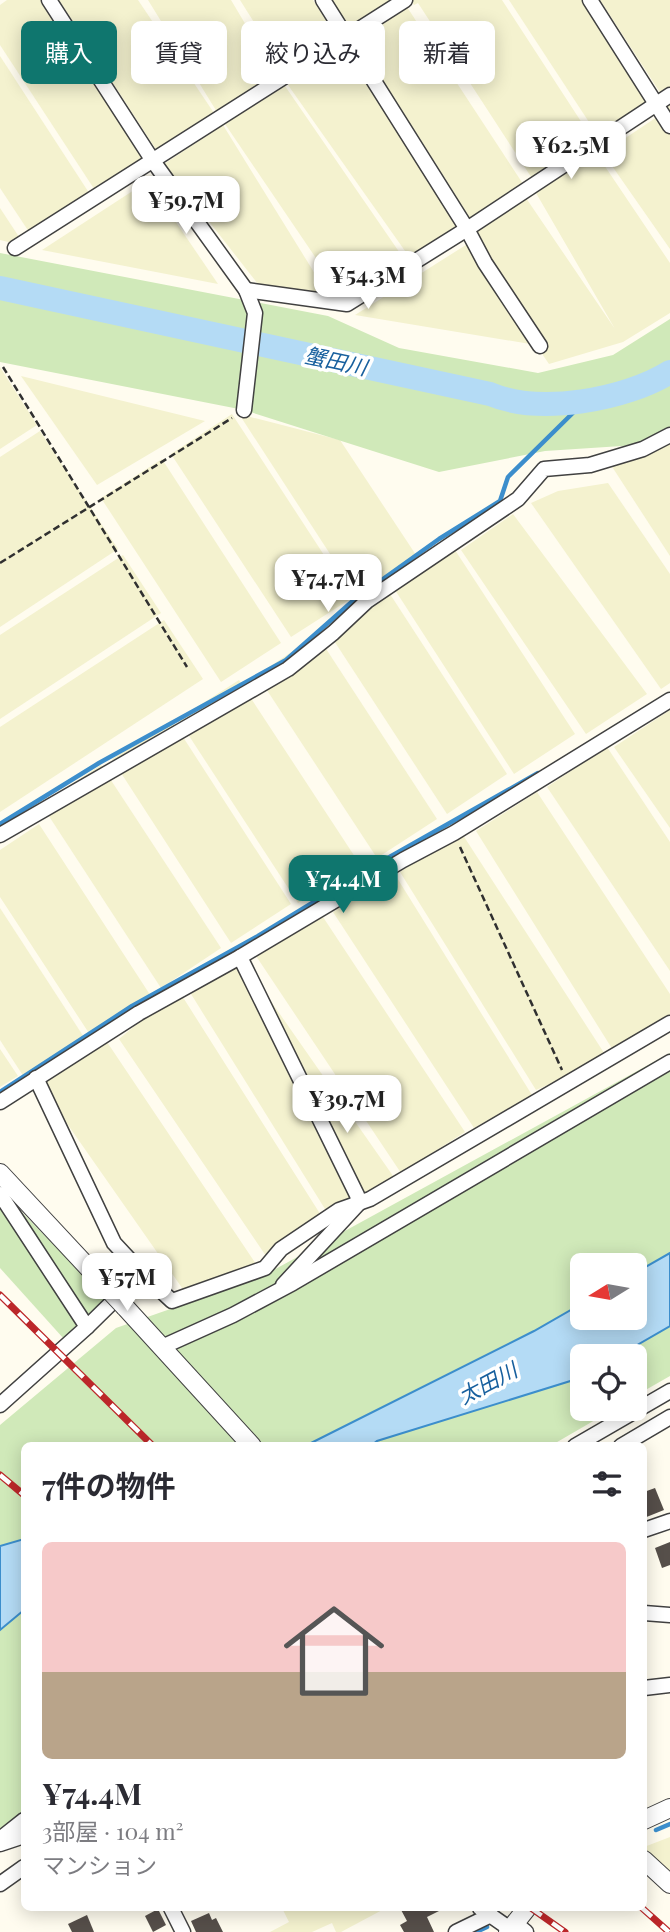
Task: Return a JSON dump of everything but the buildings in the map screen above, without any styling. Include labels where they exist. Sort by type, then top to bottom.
[{"type":"street","points":[[49,0],[153,161],[246,290],[255,313],[244,410]]},
{"type":"street","points":[[323,0],[337,21]]},
{"type":"street","points":[[373,21],[405,0]]},
{"type":"street","points":[[590,0],[670,126]]},
{"type":"street","points":[[15,248],[274,84]]},
{"type":"street","points":[[377,84],[467,229],[485,263],[540,346]]},
{"type":"street","points":[[246,290],[347,304],[467,229],[670,95]]},
{"type":"street","points":[[0,835],[288,669],[367,601],[518,499],[544,468],[590,465],[643,449],[670,435]]},
{"type":"street","points":[[0,1102],[139,1013],[240,957],[350,890],[454,833],[670,700]]},
{"type":"street","points":[[240,957],[359,1203]]},
{"type":"street","points":[[36,1078],[114,1243],[172,1301],[265,1268],[281,1249],[339,1210],[370,1199],[670,1023]]},
{"type":"street","points":[[164,1348],[278,1291],[670,1062]]},
{"type":"street","points":[[0,1173],[248,1442]]},
{"type":"street","points":[[0,1194],[87,1327]]},
{"type":"street","points":[[278,1291],[359,1203]]},
{"type":"street","points":[[0,1405],[87,1327],[142,1273]]},
{"type":"street","points":[[582,1442],[670,1391]]},
{"type":"street","points":[[628,1442],[670,1417]]},
{"type":"street","points":[[647,1529],[670,1521]]},
{"type":"street","points":[[647,1613],[670,1615]]},
{"type":"street","points":[[647,1688],[670,1685]]},
{"type":"street","points":[[647,1819],[670,1808]]},
{"type":"street","points":[[0,1842],[21,1823]]},
{"type":"street","points":[[0,1842],[21,1837]]},
{"type":"street","points":[[647,1863],[670,1884]]},
{"type":"street","points":[[0,1884],[21,1869]]},
{"type":"street","points":[[172,1911],[183,1932]]},
{"type":"street","points":[[456,1932],[485,1911],[515,1929],[525,1911]]},
{"type":"path","points":[[2,368],[187,667]]},
{"type":"path","points":[[0,563],[244,410]]},
{"type":"path","points":[[454,833],[568,1083]]},
{"type":"shaded area","points":[[7,0],[46,0],[59,21],[21,21],[21,77],[0,45],[0,5]]},
{"type":"shaded area","points":[[59,0],[138,0],[152,21],[131,21],[131,84],[194,84],[214,113],[157,151],[114,84],[117,84],[117,21],[73,21]]},
{"type":"shaded area","points":[[148,0],[231,0],[243,21],[241,21],[241,84],[260,84],[217,112],[200,84],[227,84],[227,21],[161,21]]},
{"type":"shaded area","points":[[240,0],[313,0],[327,21],[253,21]]},
{"type":"shaded area","points":[[330,0],[391,0],[360,21],[344,21]]},
{"type":"shaded area","points":[[411,0],[502,0],[597,146],[537,186],[471,84],[495,84],[495,21],[430,21],[418,3],[414,5]]},
{"type":"shaded area","points":[[509,0],[595,0],[664,106],[604,145]]},
{"type":"shaded area","points":[[600,0],[670,0],[670,92],[663,97]]},
{"type":"shaded area","points":[[407,7],[416,21],[399,21],[399,84],[457,84],[527,190],[470,218],[385,83],[385,21]]},
{"type":"shaded area","points":[[0,56],[95,202],[35,241],[0,188]]},
{"type":"shaded area","points":[[26,84],[99,84],[145,158],[102,201]]},
{"type":"shaded area","points":[[368,84],[459,225],[410,258],[288,85]]},
{"type":"shaded area","points":[[285,86],[404,259],[343,298],[225,124]]},
{"type":"shaded area","points":[[670,104],[670,249],[603,153],[663,113],[661,110]]},
{"type":"shaded area","points":[[223,125],[333,303],[265,293],[164,164]]},
{"type":"shaded area","points":[[596,153],[670,263],[670,313],[623,342],[549,364],[536,345],[355,315],[469,243],[466,237],[526,198],[615,329],[536,193]]},
{"type":"shaded area","points":[[148,181],[218,284],[42,250]]},
{"type":"shaded area","points":[[0,208],[25,246],[0,240]]},
{"type":"shaded area","points":[[0,367],[37,425],[0,449]]},
{"type":"shaded area","points":[[21,376],[205,421],[97,485]]},
{"type":"shaded area","points":[[232,414],[352,598],[291,637],[171,454]]},
{"type":"shaded area","points":[[239,414],[340,440],[418,558],[358,597]]},
{"type":"shaded area","points":[[40,431],[118,549],[0,627],[0,457]]},
{"type":"shaded area","points":[[670,433],[670,556],[609,462]]},
{"type":"shaded area","points":[[162,459],[281,643],[221,682],[101,498]]},
{"type":"shaded area","points":[[608,483],[670,574],[670,683],[661,689],[531,503],[558,491]]},
{"type":"shaded area","points":[[513,514],[647,694],[586,734],[461,550]]},
{"type":"shaded area","points":[[455,550],[575,734],[514,774],[395,590]]},
{"type":"shaded area","points":[[123,555],[161,613],[0,719],[0,635]]},
{"type":"shaded area","points":[[388,591],[507,774],[447,814],[327,630]]},
{"type":"shaded area","points":[[164,620],[203,679],[0,812],[0,727]]},
{"type":"shaded area","points":[[317,635],[437,819],[377,858],[257,675]]},
{"type":"shaded area","points":[[239,680],[359,863],[298,903],[178,719]]},
{"type":"shaded area","points":[[670,710],[670,828],[614,747]]},
{"type":"shaded area","points":[[172,720],[291,904],[231,943],[112,759]]},
{"type":"shaded area","points":[[607,747],[670,842],[670,971],[547,787]]},
{"type":"shaded area","points":[[101,765],[221,948],[161,988],[41,804]]},
{"type":"shaded area","points":[[537,792],[670,994],[670,1023],[616,1055],[476,831]]},
{"type":"shaded area","points":[[39,824],[158,1007],[179,991],[324,1220],[270,1262],[119,1039],[149,1014],[107,1042],[260,1270],[187,1295],[40,1085],[98,1047],[0,897],[0,850]]},
{"type":"shaded area","points":[[461,832],[608,1059],[536,1090],[400,872]]},
{"type":"shaded area","points":[[394,873],[532,1095],[474,1128],[333,912]]},
{"type":"shaded area","points":[[0,908],[91,1048],[31,1088],[0,1040]]},
{"type":"shaded area","points":[[323,917],[465,1132],[401,1173],[252,950]]},
{"type":"shaded area","points":[[240,957],[398,1183],[330,1217],[191,994]]},
{"type":"shaded area","points":[[0,1049],[18,1076],[0,1087]]},
{"type":"shaded area","points":[[670,1837],[670,1883],[647,1863],[647,1846]]},
{"type":"shaded area","points":[[284,1911],[380,1911],[341,1932],[336,1932],[332,1923],[312,1932],[270,1932],[289,1922]]},
{"type":"green space","points":[[0,253],[328,316],[399,348],[538,373],[613,355],[670,319],[670,427],[637,445],[545,451],[439,472],[244,410],[0,362]]},
{"type":"green space","points":[[670,1053],[670,1376],[647,1389],[647,1344],[570,1344],[570,1421],[593,1421],[557,1442],[21,1442],[21,1817],[0,1834],[0,1425],[116,1328],[259,1278]]},
{"type":"green space","points":[[0,1190],[108,1300],[64,1339],[0,1268]]},
{"type":"water","name":"太田川","points":[[670,1253],[670,1326],[639,1344],[570,1344],[570,1381],[376,1442],[313,1442],[570,1310],[570,1330],[648,1330],[648,1266]]},
{"type":"water","points":[[21,1540],[21,1612],[0,1630],[0,1546]]},
{"type":"waterway","name":"蟹田川","points":[[0,288],[533,403],[557,404],[606,397],[651,382],[670,372]]},
{"type":"waterway","points":[[0,824],[99,763],[286,660],[355,599],[439,539],[500,501],[508,477],[587,399]]},
{"type":"waterway","points":[[0,1092],[132,1006],[538,773]]},
{"type":"waterway","points":[[656,1830],[670,1824]]},
{"type":"waterway","points":[[476,1932],[487,1927]]},
{"type":"railway","points":[[0,1295],[149,1442]]},
{"type":"railway","points":[[0,1475],[21,1492]]},
{"type":"railway","points":[[535,1911],[565,1932]]},
{"type":"railway","points":[[645,1911],[669,1932]]}]
